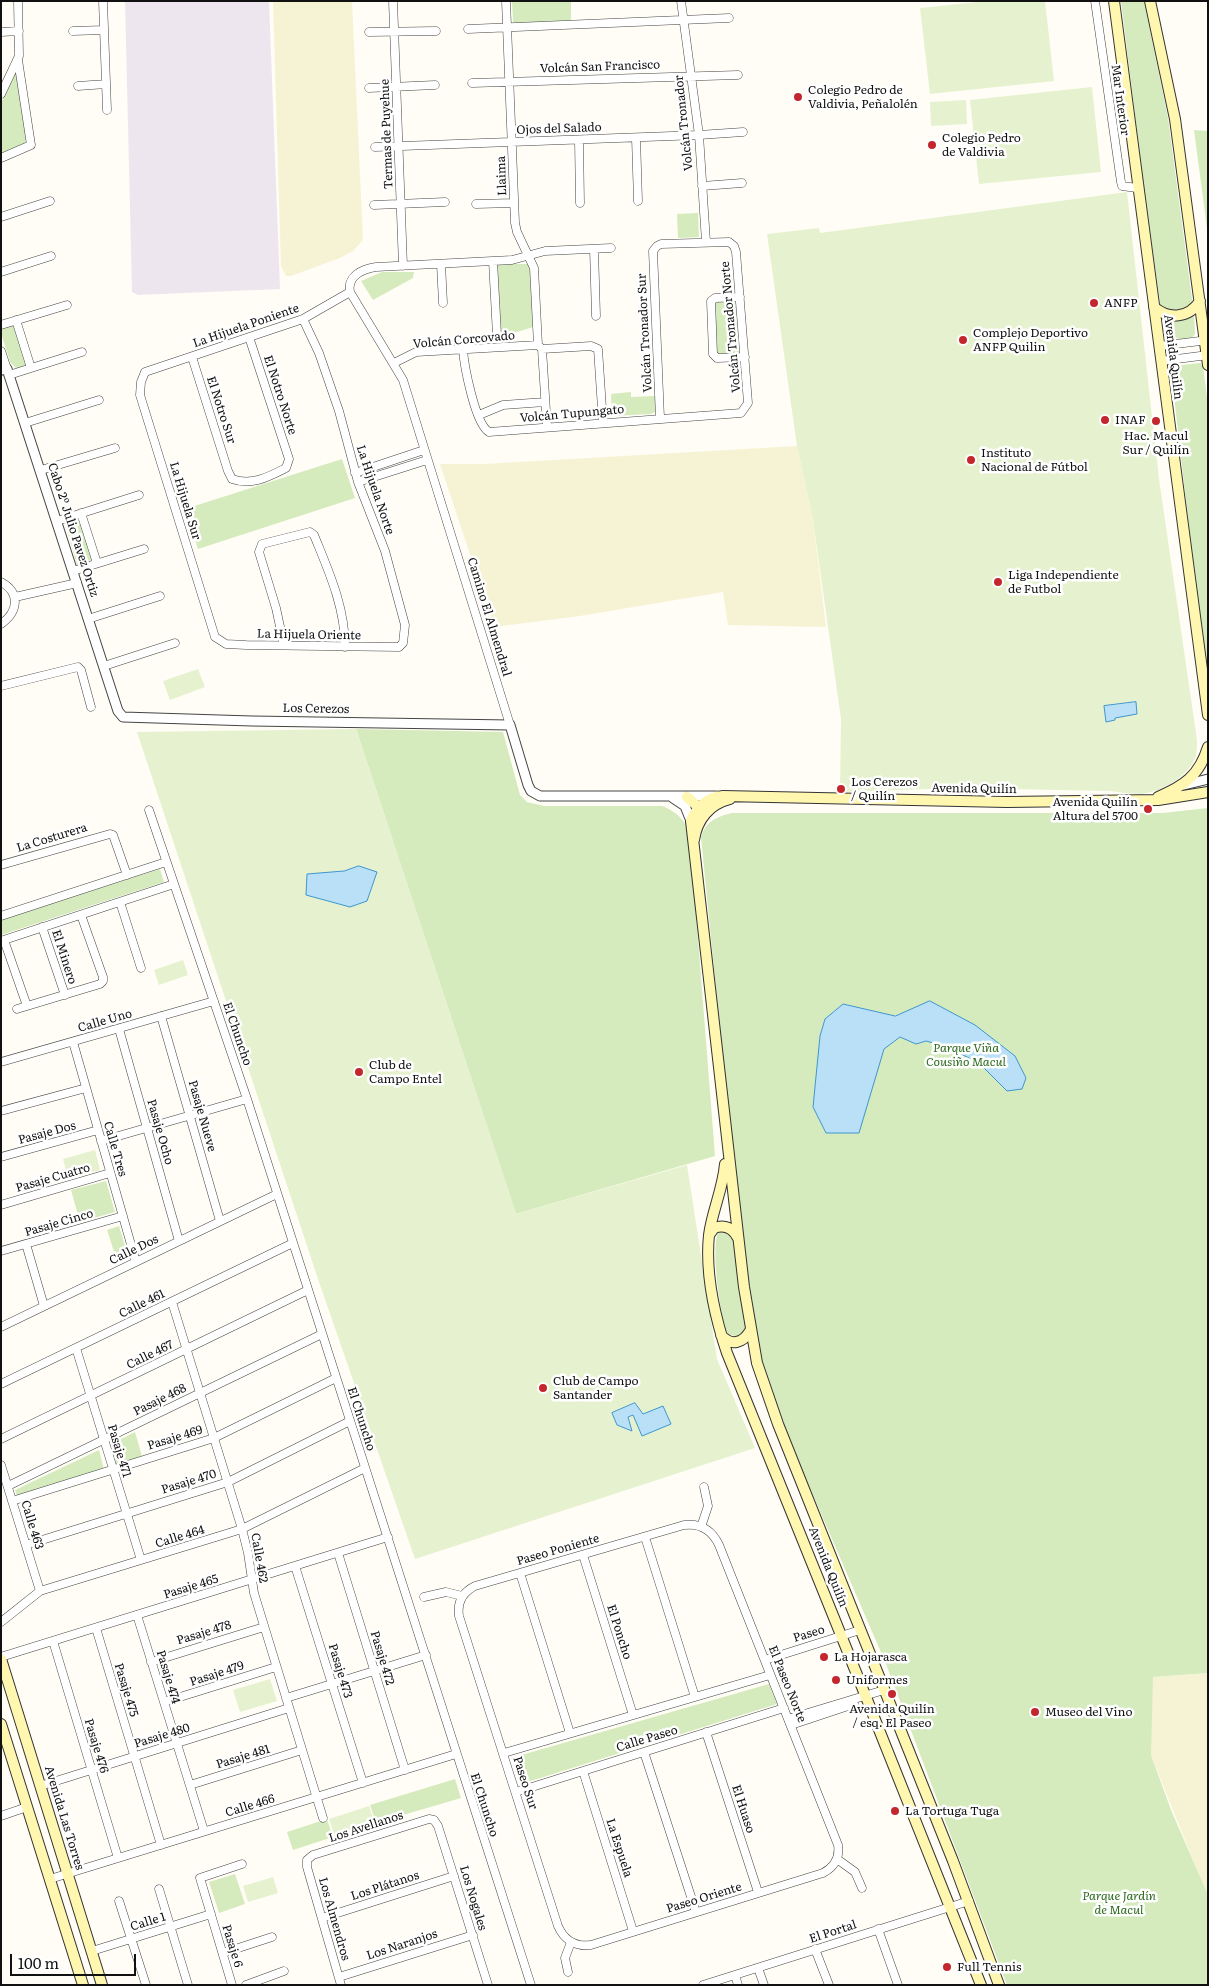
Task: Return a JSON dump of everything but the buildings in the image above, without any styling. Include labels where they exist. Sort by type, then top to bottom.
[{"type":"main road","name":"Avenida Quilín","points":[[1114,1],[1137,188],[1160,346],[1208,716]]},
{"type":"main road","points":[[1150,1],[1175,119],[1206,340],[1207,359]]},
{"type":"main road","points":[[1154,307],[1166,314],[1180,315],[1190,311],[1200,301]]},
{"type":"main road","points":[[1152,800],[1184,785],[1201,764],[1208,747]]},
{"type":"main road","name":"Avenida Quilín","points":[[999,1985],[969,1901],[767,1394],[750,1330],[727,1148],[691,821],[716,796],[1008,802],[1152,800],[1208,792]]},
{"type":"main road","points":[[687,797],[700,813]]},
{"type":"main road","name":"Avenida Quilín","points":[[700,813],[718,803],[739,797]]},
{"type":"main road","name":"Avenida Quilín","points":[[694,846],[700,813]]},
{"type":"main road","name":"Avenida Quilín","points":[[727,1148],[722,1187],[709,1236],[710,1271],[721,1334],[842,1636],[861,1699],[950,1907],[981,1985]]},
{"type":"main road","points":[[709,1236],[714,1228],[724,1226],[732,1230],[738,1238]]},
{"type":"main road","points":[[721,1334],[728,1341],[739,1342],[743,1340],[750,1330]]},
{"type":"main road","name":"Avenida Las Torres","points":[[1,1658],[102,1985]]},
{"type":"main road","points":[[1,1724],[83,1985]]},
{"type":"street","points":[[1,94],[18,60],[20,51],[18,1]]},
{"type":"street","points":[[103,1],[107,110]]},
{"type":"street","name":"Termas de Puyehue","points":[[393,1],[403,266]]},
{"type":"street","name":"Llaima","points":[[506,1],[515,228],[534,273],[547,427]]},
{"type":"street","name":"Volcán Tronador","points":[[681,1],[698,135],[706,242]]},
{"type":"street","name":"Mar Interior","points":[[1094,1],[1120,182],[1126,188],[1137,188]]},
{"type":"street","points":[[468,29],[729,18]]},
{"type":"street","points":[[73,31],[103,30]]},
{"type":"street","points":[[1,32],[19,31]]},
{"type":"street","points":[[369,32],[436,31]]},
{"type":"street","points":[[1,158],[31,146],[18,60]]},
{"type":"street","name":"Volcán San Francisco","points":[[472,83],[738,75]]},
{"type":"street","points":[[78,86],[106,84]]},
{"type":"street","points":[[369,88],[435,85]]},
{"type":"street","name":"Ojos del Salado","points":[[375,147],[636,138],[743,132]]},
{"type":"street","points":[[636,138],[638,201]]},
{"type":"street","points":[[578,140],[580,203]]},
{"type":"street","points":[[702,186],[742,183]]},
{"type":"street","points":[[1,217],[50,201]]},
{"type":"street","points":[[374,205],[445,202]]},
{"type":"street","points":[[476,204],[514,203]]},
{"type":"street","name":"Volcán Tronador Norte","points":[[706,242],[727,242],[732,244],[736,252],[748,403],[745,410]]},
{"type":"street","name":"Volcán Tronador Sur","points":[[660,418],[652,256],[656,247],[664,244],[706,242]]},
{"type":"street","points":[[350,292],[350,282],[356,274],[368,269],[512,260],[545,251],[611,248]]},
{"type":"street","points":[[594,249],[596,316]]},
{"type":"street","points":[[1,272],[51,256]]},
{"type":"street","points":[[493,261],[497,336]]},
{"type":"street","points":[[441,264],[443,303]]},
{"type":"street","name":"La Hijuela Poniente","points":[[145,372],[303,319],[350,292]]},
{"type":"street","name":"Camino El Almendral","points":[[350,292],[403,380],[528,785],[536,794],[545,796],[716,796]]},
{"type":"street","points":[[740,297],[715,298],[711,301],[713,354],[717,358],[745,357]]},
{"type":"street","points":[[1,325],[66,305]]},
{"type":"street","name":"La Hijuela Norte","points":[[303,319],[319,353],[339,411],[355,473],[384,551],[405,625],[403,643]]},
{"type":"street","points":[[16,320],[31,368]]},
{"type":"street","name":"El Notro Norte","points":[[228,471],[232,479],[243,482],[264,479],[286,468],[289,459],[249,337]]},
{"type":"street","points":[[1160,346],[1206,340]]},
{"type":"street","name":"Volcán Corcovado","points":[[394,363],[416,352],[591,346],[596,348],[599,353],[603,423]]},
{"type":"street","name":"Volcán Tupungato","points":[[463,349],[465,369],[483,427],[492,432],[660,418],[736,414],[745,410]]},
{"type":"street","name":"Cabo 2º Julio Pavez Ortiz","points":[[1,351],[121,716]]},
{"type":"street","points":[[6,371],[31,368],[82,352]]},
{"type":"street","name":"El Notro Sur","points":[[192,357],[228,471]]},
{"type":"street","points":[[1162,362],[1207,359]]},
{"type":"street","name":"La Hijuela Sur","points":[[145,372],[141,382],[140,395],[215,637]]},
{"type":"street","points":[[25,423],[99,400]]},
{"type":"street","points":[[479,415],[503,405],[545,402]]},
{"type":"street","points":[[41,470],[115,448]]},
{"type":"street","points":[[355,473],[424,450]]},
{"type":"street","points":[[358,482],[427,460]]},
{"type":"street","points":[[57,521],[139,495]]},
{"type":"street","name":"Cabo 2º Julio Pavez Ortiz","points":[[81,513],[97,563]]},
{"type":"street","points":[[284,645],[276,608],[259,552],[262,544],[310,532],[314,535],[339,599],[345,633],[345,647]]},
{"type":"street","points":[[73,570],[144,549]]},
{"type":"street","points":[[1,582],[11,589],[15,597],[12,613],[1,624]]},
{"type":"street","points":[[15,597],[77,583]]},
{"type":"street","points":[[88,619],[160,596]]},
{"type":"street","name":"La Hijuela Oriente","points":[[215,637],[226,644],[393,648],[403,643]]},
{"type":"street","points":[[104,666],[175,643]]},
{"type":"street","points":[[1,686],[78,667],[81,670],[91,706]]},
{"type":"street","name":"Los Cerezos","points":[[121,716],[128,718],[510,725]]},
{"type":"street","points":[[1184,785],[1208,779]]},
{"type":"street","name":"Avenida Quilín","points":[[671,797],[685,806],[691,821]]},
{"type":"street","points":[[1,916],[166,862],[149,810]]},
{"type":"street","name":"La Costurera","points":[[1,865],[110,834],[113,835],[127,875]]},
{"type":"street","name":"El Chuncho","points":[[166,862],[247,1099],[531,1985]]},
{"type":"street","points":[[27,1006],[3,940],[174,884]]},
{"type":"street","points":[[120,902],[141,968]]},
{"type":"street","points":[[17,1009],[100,984],[104,980],[81,914]]},
{"type":"street","name":"El Minero","points":[[42,927],[65,995]]},
{"type":"street","name":"Calle Uno","points":[[1,1062],[214,1001]]},
{"type":"street","name":"Pasaje Nueve","points":[[161,1016],[220,1221]]},
{"type":"street","name":"Pasaje Ocho","points":[[119,1028],[179,1241]]},
{"type":"street","name":"Calle Tres","points":[[73,1042],[136,1262]]},
{"type":"street","points":[[1,1111],[86,1088]]},
{"type":"street","points":[[101,1141],[247,1099]]},
{"type":"street","name":"Pasaje Dos","points":[[1,1157],[98,1130]]},
{"type":"street","name":"Pasaje Cuatro","points":[[1,1204],[110,1173]]},
{"type":"street","name":"Calle Dos","points":[[2,1324],[44,1306],[277,1194]]},
{"type":"street","name":"Pasaje Cinco","points":[[1,1251],[123,1216]]},
{"type":"street","name":"Calle 461","points":[[1,1384],[293,1243]]},
{"type":"street","points":[[26,1244],[44,1306]]},
{"type":"street","name":"Calle 467","points":[[1,1439],[308,1290]]},
{"type":"street","name":"Calle 462","points":[[172,1302],[242,1529],[254,1593],[323,1818]]},
{"type":"street","name":"Pasaje 468","points":[[8,1486],[322,1334]]},
{"type":"street","name":"Pasaje 471","points":[[76,1348],[142,1560]]},
{"type":"street","name":"Pasaje 469","points":[[12,1501],[214,1438],[336,1378]]},
{"type":"street","name":"Pasaje 470","points":[[26,1545],[228,1482],[350,1421]]},
{"type":"street","name":"Calle 463","points":[[1,1465],[40,1590]]},
{"type":"street","name":"Calle 464","points":[[1,1622],[40,1590],[242,1529],[365,1468]]},
{"type":"street","points":[[701,1526],[708,1506],[704,1488]]},
{"type":"street","name":"Paseo Poniente","points":[[462,1596],[475,1586],[684,1525],[701,1526]]},
{"type":"street","name":"El Paseo Norte","points":[[701,1526],[717,1540],[838,1845],[837,1859]]},
{"type":"street","name":"Pasaje 465","points":[[1,1658],[388,1537]]},
{"type":"street","points":[[645,1537],[695,1697]]},
{"type":"street","name":"Pasaje 472","points":[[338,1553],[405,1770]]},
{"type":"street","name":"El Poncho","points":[[582,1555],[633,1715]]},
{"type":"street","name":"Pasaje 473","points":[[295,1566],[363,1783]]},
{"type":"street","points":[[520,1573],[570,1734]]},
{"type":"street","points":[[424,1597],[446,1592],[462,1596]]},
{"type":"street","name":"Paseo Sur","points":[[462,1596],[459,1616],[558,1926],[563,1935],[572,1942]]},
{"type":"street","name":"Pasaje 474","points":[[137,1615],[204,1832]]},
{"type":"street","name":"Pasaje 478","points":[[151,1662],[264,1626]]},
{"type":"street","name":"Pasaje 475","points":[[96,1628],[161,1845]]},
{"type":"street","name":"Paseo","points":[[764,1660],[860,1630]]},
{"type":"street","name":"Pasaje 476","points":[[53,1641],[118,1858]]},
{"type":"street","points":[[286,1698],[426,1655]]},
{"type":"street","name":"Pasaje 479","points":[[164,1702],[276,1666]]},
{"type":"street","points":[[504,1753],[770,1675]]},
{"type":"street","points":[[790,1722],[884,1690]]},
{"type":"street","name":"Pasaje 480","points":[[40,1786],[289,1708]]},
{"type":"street","name":"Calle Paseo","points":[[516,1792],[784,1708]]},
{"type":"street","name":"El Huaso","points":[[706,1732],[758,1892]]},
{"type":"street","name":"Pasaje 481","points":[[190,1785],[302,1750]]},
{"type":"street","points":[[644,1752],[696,1912]]},
{"type":"street","name":"Calle 466","points":[[50,1879],[456,1754]]},
{"type":"street","name":"La Espuela","points":[[582,1771],[633,1931]]},
{"type":"street","points":[[1,1816],[27,1807]]},
{"type":"street","name":"Los Avellanos","points":[[307,1860],[313,1855],[426,1819],[434,1820]]},
{"type":"street","name":"Los Nogales","points":[[434,1820],[438,1826],[488,1985]]},
{"type":"street","points":[[837,1859],[855,1872],[862,1888]]},
{"type":"street","name":"Paseo Oriente","points":[[572,1942],[581,1945],[591,1944],[823,1873],[832,1868],[837,1859]]},
{"type":"street","name":"Los Almendros","points":[[307,1860],[306,1865],[340,1981]]},
{"type":"street","name":"Pasaje 6","points":[[232,1985],[200,1878],[242,1864]]},
{"type":"street","name":"Los Plátanos","points":[[322,1918],[454,1876]]},
{"type":"street","points":[[159,1889],[188,1985]]},
{"type":"street","points":[[119,1901],[146,1985]]},
{"type":"street","name":"El Portal","points":[[703,1985],[969,1901]]},
{"type":"street","name":"Calle 1","points":[[92,1951],[211,1914]]},
{"type":"street","points":[[878,1929],[898,1985]]},
{"type":"street","name":"Los Naranjos","points":[[340,1981],[472,1935]]},
{"type":"street","points":[[222,1953],[272,1938]]},
{"type":"street","points":[[568,1972],[565,1958],[572,1942]]},
{"type":"street","points":[[816,1950],[828,1985]]},
{"type":"street","points":[[758,1968],[764,1985]]},
{"type":"street","points":[[246,1985],[284,1971]]},
{"type":"street","points":[[735,1975],[738,1985]]},
{"type":"shaded area","points":[[125,1],[269,1],[280,289],[138,295],[132,292]]},
{"type":"shaded area","points":[[273,1],[352,1],[363,240],[353,251],[340,258],[291,276],[286,276],[281,266]]},
{"type":"shaded area","points":[[797,446],[813,520],[826,627],[728,625],[723,592],[580,616],[494,627],[440,464],[484,464]]},
{"type":"shaded area","points":[[1208,1673],[1207,1895],[1151,1755],[1151,1706],[1153,1677]]},
{"type":"green space","points":[[512,1],[571,1],[571,22],[515,25]]},
{"type":"green space","points":[[987,1],[1045,1],[1054,81],[930,94],[920,8]]},
{"type":"green space","points":[[1121,1],[1144,1],[1168,118],[1194,314],[1195,334],[1186,340],[1177,338],[1169,332],[1163,323],[1146,206]]},
{"type":"green space","points":[[16,71],[26,139],[25,144],[1,154],[1,103]]},
{"type":"green space","points":[[1092,87],[1101,172],[979,184],[970,100]]},
{"type":"green space","points":[[966,100],[967,124],[931,126],[930,102]]},
{"type":"green space","points":[[1194,130],[1208,131],[1208,236]]},
{"type":"green space","points":[[1127,192],[1159,479],[1197,740],[1196,756],[1193,763],[1183,775],[1169,785],[1142,794],[1111,791],[955,788],[840,792],[841,719],[813,520],[797,446],[767,234],[819,228],[820,233]]},
{"type":"green space","points":[[698,213],[699,237],[678,238],[677,214]]},
{"type":"green space","points":[[495,264],[530,264],[533,327],[501,337]]},
{"type":"green space","points":[[382,272],[414,272],[413,278],[373,300],[361,281]]},
{"type":"green space","points":[[736,300],[739,354],[717,355],[713,302]]},
{"type":"green space","points":[[16,323],[30,366],[18,370],[10,362],[1,333],[1,328]]},
{"type":"green space","points":[[1200,363],[1203,366],[1208,406],[1208,696],[1171,369],[1173,366]]},
{"type":"green space","points":[[631,392],[631,397],[655,396],[655,412],[651,414],[612,416],[611,394]]},
{"type":"green space","points":[[342,459],[355,498],[198,549],[185,509]]},
{"type":"green space","points":[[81,519],[92,560],[77,565],[65,523]]},
{"type":"green space","points":[[198,669],[205,687],[170,700],[163,681]]},
{"type":"green space","points":[[356,729],[503,732],[520,795],[527,802],[544,806],[662,806],[672,811],[684,821],[690,837],[715,1156],[516,1214]]},
{"type":"green space","points":[[356,729],[516,1214],[687,1165],[717,1359],[755,1448],[415,1559],[319,1282],[137,732]]},
{"type":"green space","name":"Parque Viña Cousiño Macul","points":[[1208,808],[1208,1673],[1153,1677],[1151,1755],[1171,1810],[1208,1895],[1208,1985],[1007,1985],[886,1664],[791,1444],[765,1377],[752,1308],[731,1141],[701,837],[712,820],[732,813],[1163,813]]},
{"type":"green space","points":[[160,869],[164,882],[1,935],[1,920]]},
{"type":"green space","points":[[183,960],[188,975],[159,985],[154,970]]},
{"type":"green space","points":[[95,1150],[100,1170],[68,1178],[63,1159]]},
{"type":"green space","points":[[106,1181],[115,1212],[80,1222],[71,1190]]},
{"type":"green space","points":[[119,1226],[128,1256],[117,1261],[107,1230]]},
{"type":"green space","points":[[725,1230],[734,1237],[746,1326],[744,1332],[737,1336],[729,1335],[726,1327],[722,1315],[717,1282],[716,1238],[719,1231]]},
{"type":"green space","points":[[135,1432],[142,1456],[115,1466],[109,1445]]},
{"type":"green space","points":[[99,1450],[104,1469],[17,1496],[15,1490]]},
{"type":"green space","points":[[270,1679],[277,1701],[240,1712],[233,1690]]},
{"type":"green space","points":[[769,1684],[777,1704],[521,1784],[511,1758]]},
{"type":"green space","points":[[455,1779],[461,1798],[376,1823],[370,1805]]},
{"type":"green space","points":[[369,1806],[375,1824],[335,1837],[329,1819]]},
{"type":"green space","points":[[327,1819],[333,1837],[293,1850],[287,1832]]},
{"type":"green space","points":[[235,1874],[245,1904],[219,1913],[209,1882]]},
{"type":"green space","points":[[273,1877],[278,1893],[248,1902],[243,1886]]},
{"type":"water","points":[[1136,702],[1137,714],[1115,718],[1115,720],[1106,722],[1104,706]]},
{"type":"water","points":[[359,866],[377,872],[367,901],[350,907],[306,895],[307,874],[344,871]]},
{"type":"water","points":[[930,1001],[975,1025],[1015,1056],[1026,1078],[1022,1089],[1007,1091],[978,1062],[941,1045],[926,1041],[916,1044],[900,1037],[884,1049],[859,1133],[826,1133],[813,1107],[820,1036],[825,1019],[843,1004],[895,1016]]},
{"type":"water","points":[[635,1403],[643,1414],[663,1406],[671,1424],[642,1436],[633,1415],[628,1417],[632,1431],[617,1425],[612,1413]]},
{"type":"place","name":"Colegio Pedro de Valdivia, Peñalolén","points":[[798,97]]},
{"type":"place","name":"Colegio Pedro de Valdivia","points":[[932,145]]},
{"type":"place","name":"ANFP","points":[[1094,303]]},
{"type":"place","name":"Complejo Deportivo ANFP Quilin","points":[[963,340]]},
{"type":"place","name":"INAF","points":[[1105,420]]},
{"type":"place","name":"Hac. Macul Sur / Quilín","points":[[1156,421]]},
{"type":"place","name":"Instituto Nacional de Fútbol","points":[[971,460]]},
{"type":"place","name":"Liga Independiente de Futbol","points":[[998,582]]},
{"type":"place","name":"Los Cerezos / Quilín","points":[[841,789]]},
{"type":"place","name":"Avenida Quilín Altura del 5700","points":[[1148,809]]},
{"type":"place","name":"Club de Campo Entel","points":[[359,1072]]},
{"type":"place","name":"Club de Campo Santander","points":[[543,1388]]},
{"type":"place","name":"La Hojarasca","points":[[824,1657]]},
{"type":"place","name":"Uniformes","points":[[836,1680]]},
{"type":"place","name":"Avenida Quilín / esq. El Paseo","points":[[892,1694]]},
{"type":"place","name":"Museo del Vino","points":[[1035,1712]]},
{"type":"place","name":"La Tortuga Tuga","points":[[895,1811]]},
{"type":"place","name":"Full Tennis","points":[[947,1967]]},
{"type":"park label","name":"Parque Jardín de Macul","points":[[1119,1903]]}]
